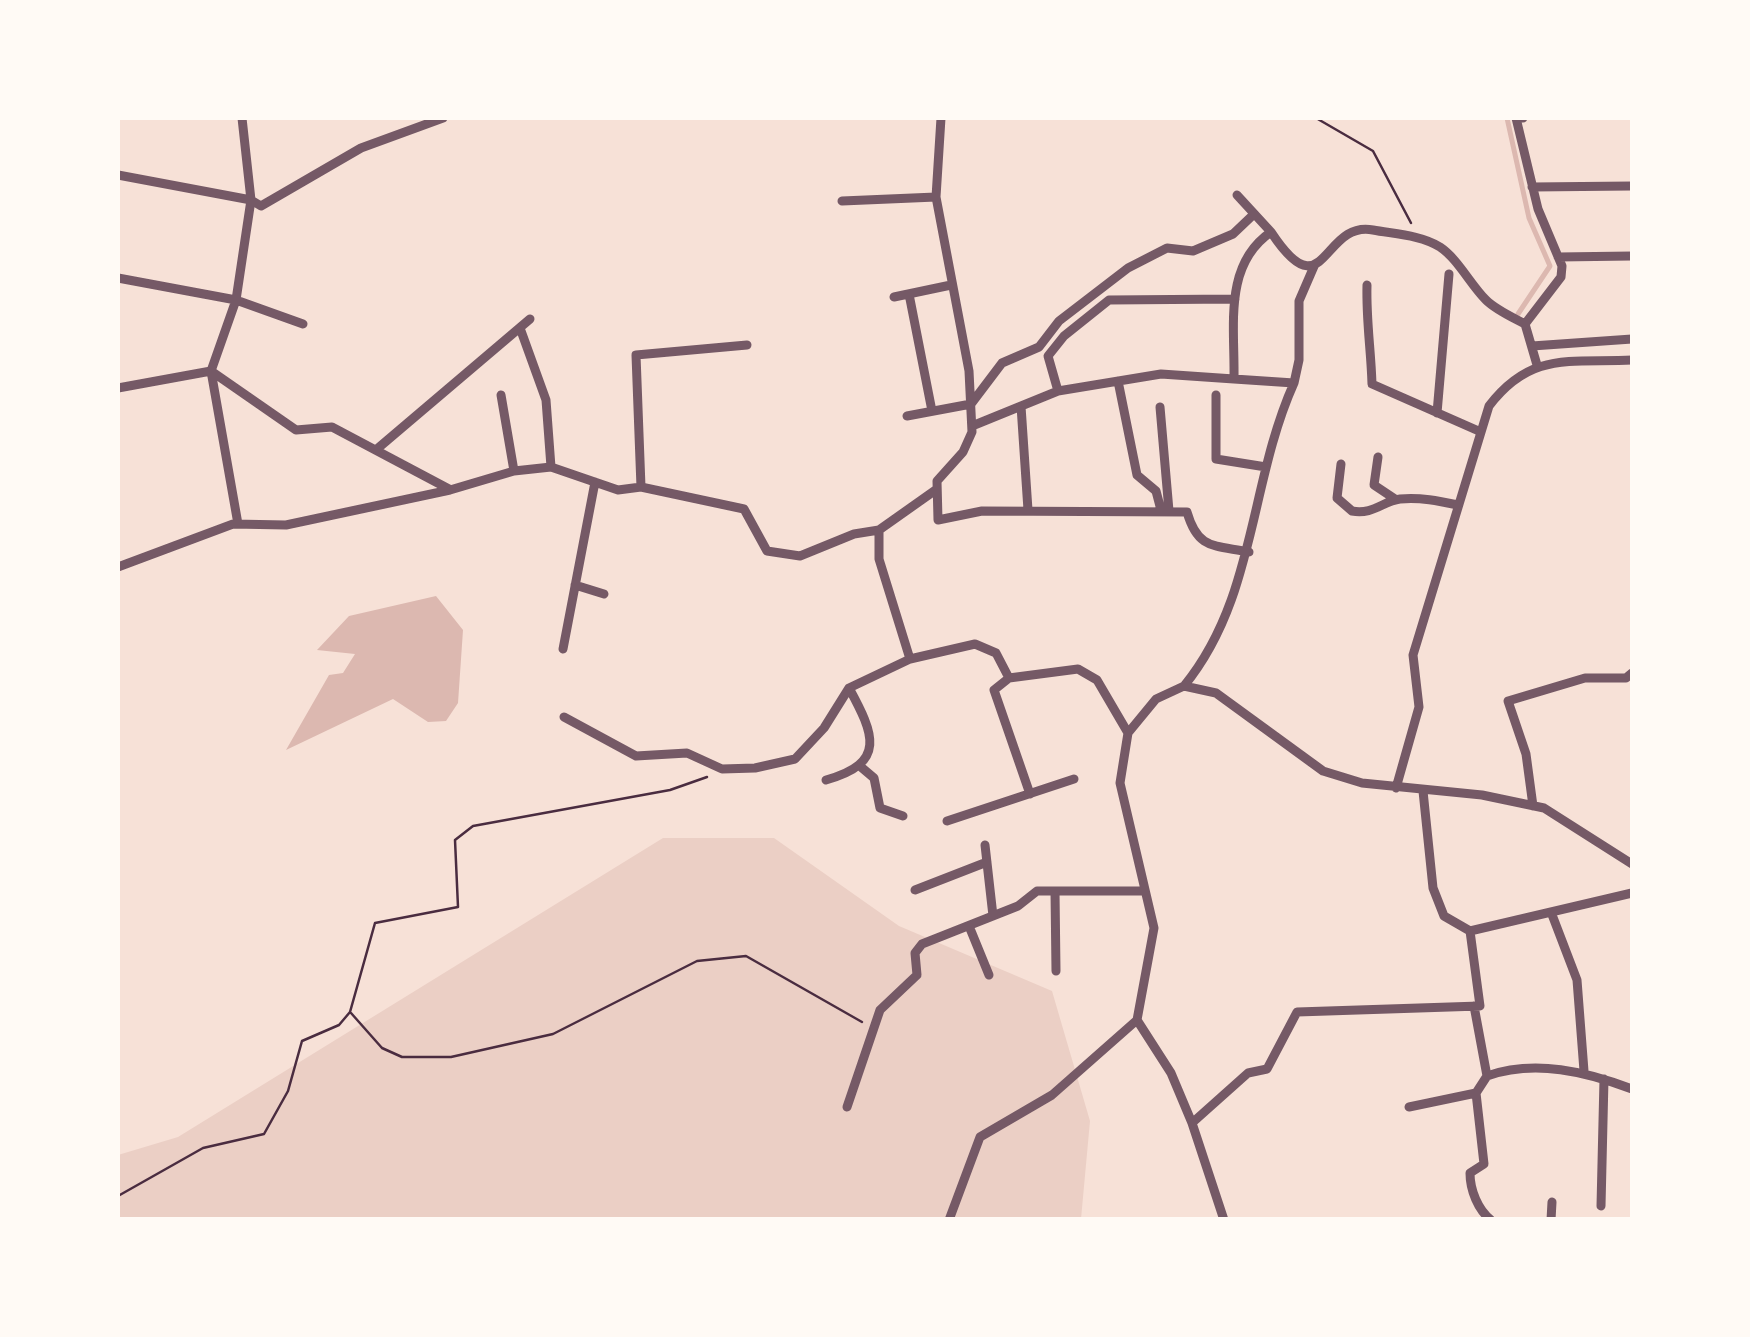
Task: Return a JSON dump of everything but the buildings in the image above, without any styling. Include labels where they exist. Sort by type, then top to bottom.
[{"type":"street","points":[[238,524],[211,371],[236,300],[251,200],[242,118]]},
{"type":"street","points":[[118,176],[251,200],[262,206],[361,148],[443,118]]},
{"type":"street","points":[[941,118],[936,198],[972,426],[964,452],[946,466],[937,489],[938,520],[982,511],[1186,512],[1193,534],[1204,543],[1249,552]]},
{"type":"street","points":[[1523,118],[1516,118],[1532,187],[1558,257],[1561,277],[1525,324]]},
{"type":"street","points":[[1532,187],[1632,186]]},
{"type":"street","points":[[1236,195],[1272,232],[1290,260],[1308,267],[1348,232],[1364,228],[1425,240],[1443,249],[1488,303],[1525,324],[1537,365]]},
{"type":"street","points":[[842,201],[936,198]]},
{"type":"street","points":[[907,416],[971,404],[1002,363],[1039,346],[1059,321],[1128,268],[1167,248],[1193,250],[1234,234],[1253,215]]},
{"type":"street","points":[[1234,379],[1237,278],[1251,246],[1272,232]]},
{"type":"street","points":[[1558,257],[1632,256]]},
{"type":"street","points":[[949,1220],[980,1137],[1052,1095],[1137,1020],[1154,928],[1120,783],[1128,733],[1156,699],[1184,686],[1200,666],[1228,612],[1249,552],[1274,428],[1294,383],[1299,301],[1315,264]]},
{"type":"street","points":[[1436,412],[1448,274]]},
{"type":"street","points":[[118,278],[236,300],[304,324]]},
{"type":"street","points":[[894,297],[951,284]]},
{"type":"street","points":[[1367,285],[1366,336],[1372,349],[1372,384],[1481,432]]},
{"type":"street","points":[[910,294],[932,411]]},
{"type":"street","points":[[1058,391],[1048,356],[1064,336],[1109,300],[1235,299]]},
{"type":"street","points":[[376,448],[530,319]]},
{"type":"street","points":[[520,328],[546,400],[551,468]]},
{"type":"street","points":[[1532,346],[1632,339]]},
{"type":"street","points":[[641,487],[636,355],[747,345]]},
{"type":"street","points":[[1396,788],[1419,707],[1412,655],[1489,406],[1506,384],[1537,365],[1632,360]]},
{"type":"street","points":[[118,388],[211,371],[296,430],[332,427],[450,490]]},
{"type":"street","points":[[972,426],[1058,391],[1161,374],[1294,383]]},
{"type":"street","points":[[1118,381],[1137,475],[1156,491],[1165,510]]},
{"type":"street","points":[[501,395],[514,471]]},
{"type":"street","points":[[1216,395],[1216,459],[1266,466]]},
{"type":"street","points":[[1021,406],[1028,510]]},
{"type":"street","points":[[1160,407],[1165,510]]},
{"type":"street","points":[[1378,457],[1374,485],[1395,499],[1458,505]]},
{"type":"street","points":[[1341,464],[1337,498],[1352,512],[1381,509],[1395,499]]},
{"type":"street","points":[[118,567],[238,524],[286,525],[450,490],[514,471],[551,468],[618,490],[641,487],[744,508],[767,551],[800,556],[854,534],[880,530],[937,489]]},
{"type":"street","points":[[563,649],[595,482]]},
{"type":"street","points":[[880,530],[878,559],[910,659]]},
{"type":"street","points":[[575,585],[604,594]]},
{"type":"street","points":[[564,718],[636,756],[687,753],[722,769],[795,759],[824,728],[849,688],[910,659],[975,644],[996,652],[1009,678]]},
{"type":"street","points":[[1030,794],[994,690],[1009,678],[1078,668],[1096,680],[1128,733]]},
{"type":"street","points":[[1532,806],[1526,754],[1508,700],[1585,678],[1626,678],[1632,673]]},
{"type":"street","points":[[1184,686],[1216,692],[1322,771],[1396,788],[1482,796],[1532,806],[1632,864]]},
{"type":"street","points":[[849,688],[870,732],[862,767]]},
{"type":"street","points":[[826,780],[862,767]]},
{"type":"street","points":[[862,767],[874,778],[880,808],[903,816]]},
{"type":"street","points":[[948,821],[1074,779]]},
{"type":"street","points":[[1424,792],[1433,888],[1444,916],[1470,930],[1632,893]]},
{"type":"street","points":[[984,845],[992,916]]},
{"type":"street","points":[[914,890],[987,862]]},
{"type":"street","points":[[1055,891],[1056,971]]},
{"type":"street","points":[[847,1106],[872,1027],[880,1010],[918,975],[914,953],[922,944],[1018,906],[1037,892],[1143,892]]},
{"type":"street","points":[[1552,912],[1578,980],[1584,1071]]},
{"type":"street","points":[[969,926],[989,976]]},
{"type":"street","points":[[1192,1124],[1248,1073],[1267,1068],[1296,1012],[1480,1006],[1470,930]]},
{"type":"street","points":[[1474,1006],[1487,1076]]},
{"type":"street","points":[[1137,1020],[1170,1073],[1192,1124],[1224,1220]]},
{"type":"street","points":[[1491,1220],[1482,1213],[1470,1184],[1470,1173],[1484,1164],[1476,1093],[1487,1076],[1503,1070],[1584,1071],[1632,1090]]},
{"type":"street","points":[[1600,1206],[1604,1079]]},
{"type":"street","points":[[1409,1107],[1476,1093]]},
{"type":"street","points":[[1551,1220],[1552,1202]]},
{"type":"path","points":[[1316,118],[1356,137],[1372,151],[1402,210],[1425,240]]},
{"type":"path","points":[[118,1196],[202,1148],[264,1134],[288,1090],[302,1041],[339,1024],[350,1012],[375,923],[458,907],[455,840],[473,826],[670,790],[722,769]]},
{"type":"path","points":[[350,1012],[382,1048],[402,1057],[451,1057],[553,1034],[697,961],[746,956],[872,1027]]},
{"type":"shaded area","points":[[436,596],[463,630],[458,703],[446,721],[428,722],[393,699],[286,750],[329,675],[343,673],[355,654],[317,650],[349,616]]},
{"type":"shaded area","points":[[663,838],[774,838],[899,926],[1052,991],[1090,1121],[1081,1219],[118,1220],[118,1155],[178,1137]]},
{"type":"waterway","points":[[1507,118],[1529,218],[1550,266],[1518,314]]}]
